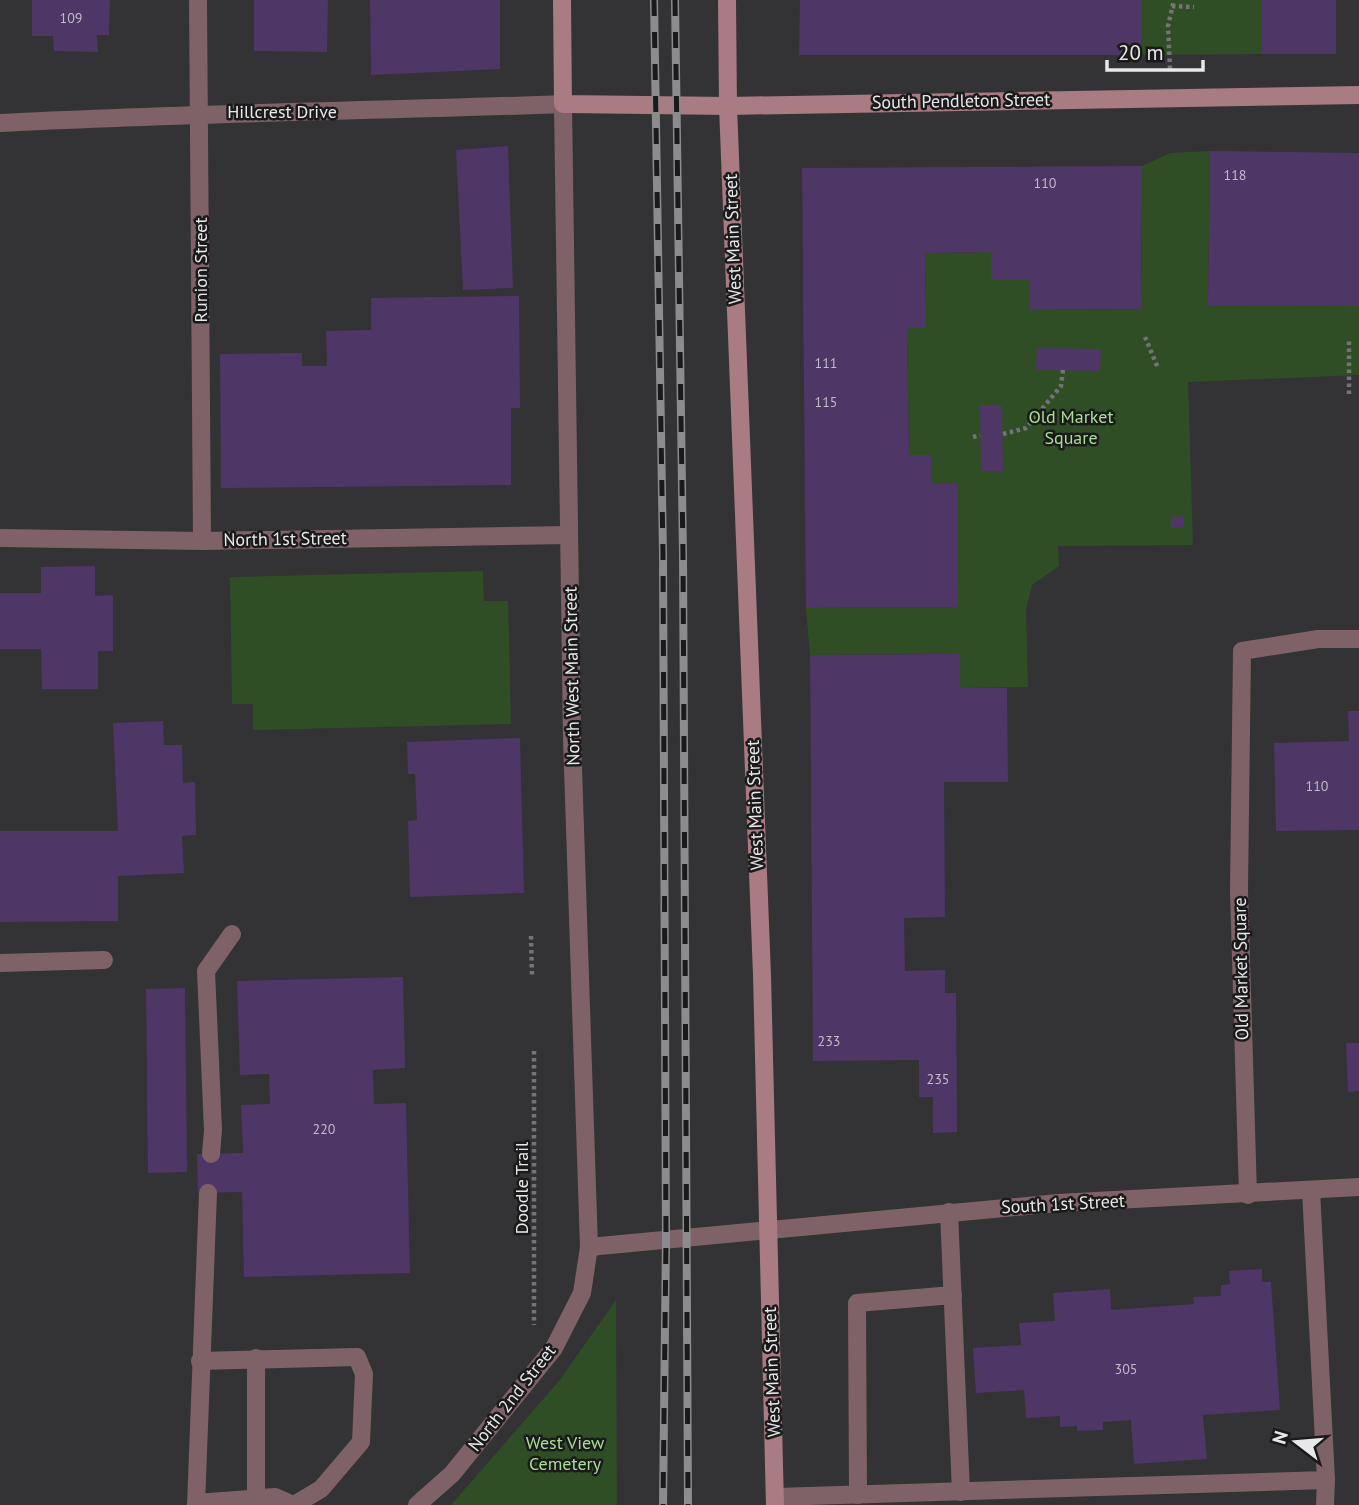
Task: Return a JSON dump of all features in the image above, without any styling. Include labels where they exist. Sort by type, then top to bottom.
[{"type":"main road","points":[[562,0],[563,104]]},
{"type":"main road","name":"West Main Street","points":[[727,0],[728,106],[762,975],[775,1501]]},
{"type":"main road","name":"South Pendleton Street","points":[[563,104],[728,106],[1359,95]]},
{"type":"street","name":"Runion Street","points":[[198,0],[201,113],[202,541]]},
{"type":"street","name":"Hillcrest Drive","points":[[0,124],[201,113],[334,112],[563,104]]},
{"type":"street","name":"North West Main Street","points":[[563,104],[573,751],[589,1247]]},
{"type":"street","name":"North 1st Street","points":[[0,538],[202,541],[569,536]]},
{"type":"street","name":"Old Market Square","points":[[1248,1195],[1239,891],[1242,651],[1318,639],[1359,639]]},
{"type":"street","points":[[212,1154],[206,971],[232,934]]},
{"type":"street","points":[[0,963],[104,960]]},
{"type":"street","name":"South 1st Street","points":[[768,1230],[1058,1203],[1359,1187]]},
{"type":"street","points":[[1311,1190],[1326,1480],[1325,1505]]},
{"type":"street","points":[[200,1361],[357,1357],[364,1374],[361,1442],[321,1489],[294,1505],[275,1497],[196,1504],[200,1361],[208,1193]]},
{"type":"street","points":[[949,1212],[961,1492]]},
{"type":"street","points":[[589,1247],[768,1230]]},
{"type":"street","name":"North 2nd Street","points":[[417,1505],[452,1474],[554,1348],[582,1293],[589,1247]]},
{"type":"street","points":[[858,1495],[857,1303],[953,1295]]},
{"type":"street","points":[[256,1358],[256,1499]]},
{"type":"street","points":[[775,1501],[961,1492],[1112,1497],[1326,1480]]},
{"type":"path","points":[[1170,69],[1168,26],[1173,3],[1194,7]]},
{"type":"path","points":[[1145,337],[1158,368]]},
{"type":"path","points":[[1349,341],[1349,394]]},
{"type":"path","points":[[1003,434],[1026,428],[1061,386],[1063,370]]},
{"type":"path","points":[[973,437],[980,435]]},
{"type":"path","points":[[531,936],[532,977]]},
{"type":"path","name":"Doodle Trail","points":[[534,1051],[534,1325]]},
{"type":"green space","points":[[1141,0],[1262,0],[1262,54],[1141,55]]},
{"type":"green space","name":"Old Market Square","points":[[1210,151],[1208,304],[1359,306],[1359,375],[1188,382],[1193,545],[1058,546],[1059,566],[1032,585],[1026,610],[1028,687],[960,688],[959,654],[810,655],[806,608],[957,607],[957,484],[931,484],[930,455],[909,455],[907,328],[926,328],[925,253],[991,252],[991,280],[1030,280],[1030,310],[1141,309],[1142,166],[1170,153]]},
{"type":"green space","points":[[483,571],[484,601],[508,601],[511,724],[253,730],[253,704],[232,704],[230,577]]},
{"type":"green space","name":"West View Cemetery","points":[[616,1300],[617,1505],[451,1505],[559,1381]]},
{"type":"building","points":[[32,0],[110,0],[109,35],[97,35],[98,52],[54,51],[53,36],[32,36]]},
{"type":"building","points":[[254,0],[328,0],[327,52],[254,51]]},
{"type":"building","points":[[370,0],[500,0],[500,69],[371,75]]},
{"type":"building","points":[[800,0],[1141,0],[1141,55],[799,55]]},
{"type":"building","points":[[1262,0],[1336,0],[1336,54],[1262,54]]},
{"type":"building","points":[[508,146],[513,288],[463,290],[456,150]]},
{"type":"building","points":[[1210,151],[1359,153],[1359,306],[1208,305]]},
{"type":"building","points":[[1142,166],[1141,309],[1030,310],[1030,280],[991,280],[991,252],[925,253],[926,328],[907,328],[909,455],[931,455],[931,484],[957,484],[958,607],[806,608],[802,168]]},
{"type":"building","points":[[519,296],[520,408],[511,408],[511,485],[221,488],[220,354],[302,353],[302,366],[327,366],[326,331],[371,330],[371,298]]},
{"type":"building","points":[[1037,348],[1101,349],[1100,371],[1036,370]]},
{"type":"building","points":[[980,405],[1002,405],[1003,471],[981,471]]},
{"type":"building","points":[[1184,516],[1184,527],[1171,528],[1171,517]]},
{"type":"building","points":[[95,566],[95,596],[113,595],[113,651],[98,651],[98,689],[42,689],[41,649],[0,649],[0,593],[41,593],[41,567]]},
{"type":"building","points":[[960,654],[960,688],[1007,688],[1008,782],[944,782],[945,917],[904,918],[905,971],[945,970],[945,993],[956,993],[957,1132],[933,1133],[933,1097],[919,1097],[919,1060],[813,1061],[810,655]]},
{"type":"building","points":[[1348,711],[1359,711],[1359,830],[1276,831],[1274,743],[1349,741]]},
{"type":"building","points":[[163,721],[164,745],[182,745],[183,783],[195,782],[196,835],[182,836],[184,873],[118,876],[118,921],[0,922],[0,831],[118,831],[113,723]]},
{"type":"building","points":[[520,738],[524,893],[410,897],[408,821],[417,820],[415,774],[408,774],[407,742]]},
{"type":"building","points":[[403,977],[405,1068],[373,1070],[374,1104],[406,1103],[410,1273],[244,1277],[242,1192],[198,1193],[197,1154],[243,1153],[241,1105],[270,1104],[269,1074],[240,1075],[237,981]]},
{"type":"building","points":[[185,988],[187,1172],[148,1173],[146,989]]},
{"type":"building","points":[[1346,1043],[1359,1043],[1359,1091],[1348,1092]]},
{"type":"building","points":[[1262,1269],[1262,1282],[1271,1282],[1280,1410],[1203,1415],[1207,1459],[1134,1464],[1131,1420],[1103,1422],[1103,1430],[1077,1431],[1077,1426],[1060,1427],[1060,1416],[1026,1418],[1024,1390],[976,1393],[973,1348],[1021,1345],[1019,1323],[1055,1321],[1053,1293],[1110,1289],[1111,1310],[1194,1304],[1193,1297],[1221,1296],[1221,1285],[1230,1284],[1229,1271]]},
{"type":"railway","points":[[654,0],[663,555],[666,1240],[663,1505]]},
{"type":"railway","points":[[675,0],[683,555],[688,1505]]}]
